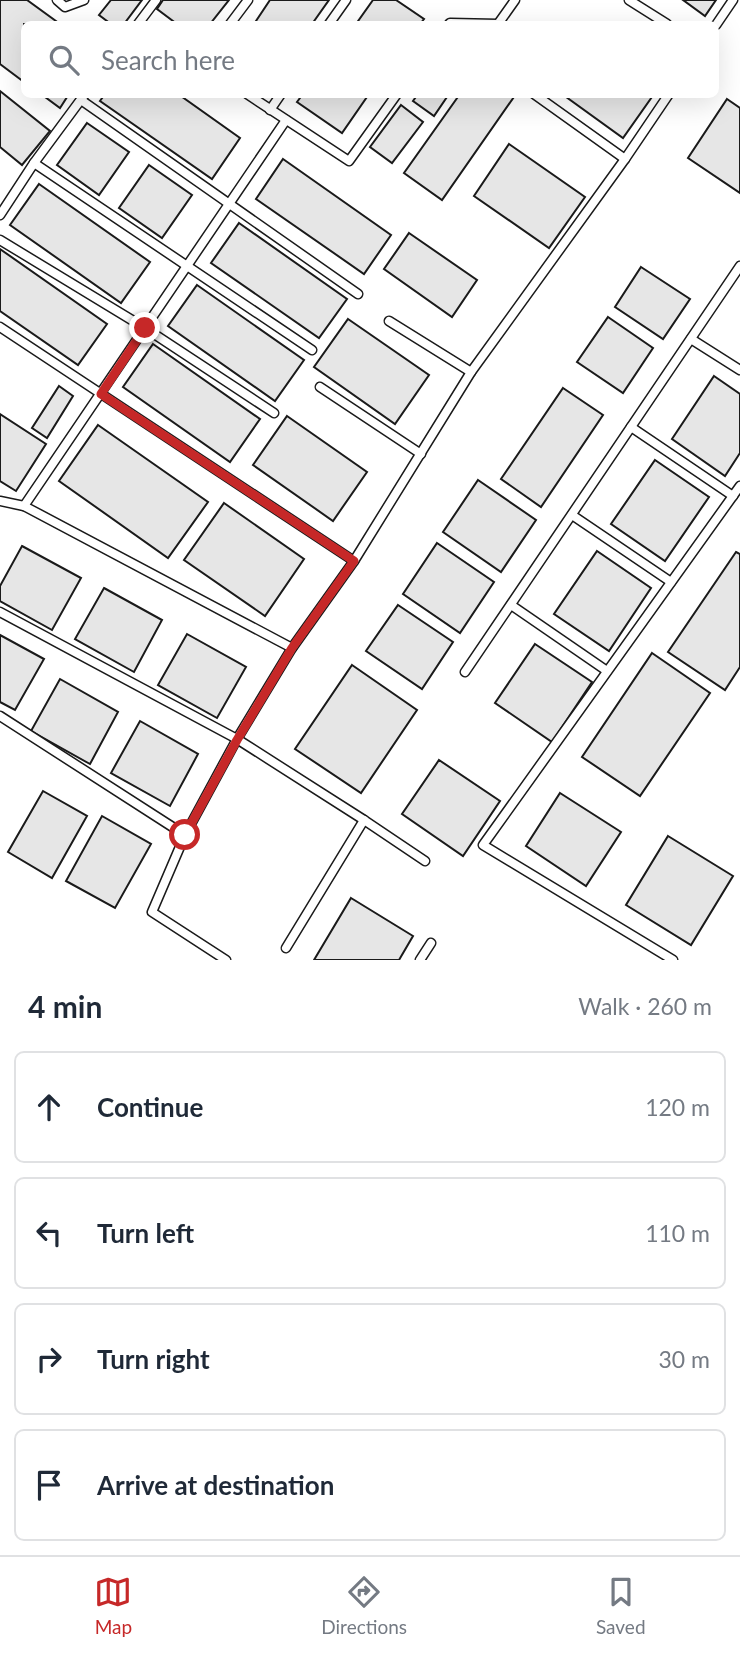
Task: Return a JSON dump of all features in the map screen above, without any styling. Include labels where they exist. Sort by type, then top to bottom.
[{"type":"lane","points":[[57,0],[65,7],[84,0]]},
{"type":"lane","points":[[142,21],[156,0]]},
{"type":"lane","points":[[232,21],[248,0]]},
{"type":"lane","points":[[331,21],[346,0]]},
{"type":"lane","points":[[499,21],[514,0]]},
{"type":"lane","points":[[629,0],[662,21]]},
{"type":"lane","points":[[719,21],[733,0]]},
{"type":"lane","points":[[0,215],[82,98]]},
{"type":"lane","points":[[84,98],[358,294]]},
{"type":"lane","points":[[253,98],[349,161],[394,98]]},
{"type":"lane","points":[[270,110],[278,98]]},
{"type":"lane","points":[[540,98],[625,159]]},
{"type":"lane","points":[[226,960],[152,912],[185,835],[292,648],[354,561],[471,372],[666,98]]},
{"type":"lane","points":[[24,506],[286,120]]},
{"type":"lane","points":[[34,163],[312,350]]},
{"type":"lane","points":[[0,240],[145,328],[274,413]]},
{"type":"lane","points":[[465,672],[740,266]]},
{"type":"lane","points":[[388,321],[471,372]]},
{"type":"lane","points":[[0,327],[354,561]]},
{"type":"lane","points":[[691,339],[740,370]]},
{"type":"lane","points":[[320,387],[421,454]]},
{"type":"lane","points":[[631,427],[733,496]]},
{"type":"lane","points":[[673,960],[483,845],[740,486]]},
{"type":"lane","points":[[0,501],[24,506],[292,648]]},
{"type":"lane","points":[[572,515],[671,582]]},
{"type":"lane","points":[[511,605],[607,671]]},
{"type":"lane","points":[[0,612],[237,740],[425,861]]},
{"type":"lane","points":[[0,716],[185,835]]},
{"type":"lane","points":[[286,948],[364,820]]},
{"type":"lane","points":[[420,960],[431,943]]},
{"type":"building","points":[[0,0],[27,0],[56,21],[21,21],[21,80],[0,64]]},
{"type":"building","points":[[111,0],[142,0],[126,21],[107,21],[99,15]]},
{"type":"building","points":[[163,0],[229,0],[212,21],[173,21],[157,9]]},
{"type":"building","points":[[270,0],[329,0],[314,21],[256,21]]},
{"type":"building","points":[[373,0],[396,0],[424,19],[422,21],[358,21]]},
{"type":"building","points":[[683,0],[716,0],[705,16]]},
{"type":"building","points":[[0,91],[50,131],[22,165],[0,147]]},
{"type":"building","points":[[46,98],[66,98],[60,108]]},
{"type":"building","points":[[102,98],[184,98],[240,138],[212,179],[100,101]]},
{"type":"building","points":[[300,98],[366,98],[342,133],[297,102]]},
{"type":"building","points":[[415,98],[446,98],[434,116],[413,101]]},
{"type":"building","points":[[457,98],[513,98],[442,200],[404,173]]},
{"type":"building","points":[[568,98],[651,98],[623,138]]},
{"type":"building","points":[[727,99],[740,108],[740,193],[688,158]]},
{"type":"building","points":[[401,105],[423,122],[392,163],[370,147]]},
{"type":"building","points":[[87,123],[129,152],[99,195],[57,165]]},
{"type":"building","points":[[509,144],[585,197],[549,248],[474,196]]},
{"type":"building","points":[[283,159],[391,235],[364,274],[256,199]]},
{"type":"building","points":[[149,165],[192,195],[162,238],[119,208]]},
{"type":"building","points":[[39,184],[150,262],[121,303],[10,225]]},
{"type":"building","points":[[239,223],[347,299],[319,338],[211,263]]},
{"type":"building","points":[[409,233],[477,280],[452,317],[384,269]]},
{"type":"building","points":[[0,249],[107,324],[78,365],[0,311]]},
{"type":"building","points":[[641,267],[690,299],[663,339],[615,307]]},
{"type":"building","points":[[197,285],[304,360],[275,401],[168,326]]},
{"type":"building","points":[[608,317],[653,348],[623,393],[577,362]]},
{"type":"building","points":[[348,319],[429,375],[395,424],[314,367]]},
{"type":"building","points":[[153,344],[260,419],[230,462],[123,387]]},
{"type":"building","points":[[714,376],[740,394],[740,453],[725,476],[672,439]]},
{"type":"building","points":[[59,386],[73,396],[47,438],[32,428]]},
{"type":"building","points":[[563,388],[603,415],[541,507],[501,479]]},
{"type":"building","points":[[0,414],[46,444],[16,491],[0,481]]},
{"type":"building","points":[[287,416],[367,472],[333,521],[253,465]]},
{"type":"building","points":[[98,425],[208,502],[168,558],[59,481]]},
{"type":"building","points":[[655,460],[709,497],[665,561],[611,524]]},
{"type":"building","points":[[478,480],[536,520],[501,572],[443,532]]},
{"type":"building","points":[[224,503],[304,559],[265,616],[184,560]]},
{"type":"building","points":[[437,543],[494,582],[460,633],[403,594]]},
{"type":"building","points":[[22,546],[81,578],[52,630],[0,601],[0,586]]},
{"type":"building","points":[[597,551],[651,588],[609,651],[554,614]]},
{"type":"building","points":[[736,552],[740,554],[740,667],[725,690],[668,652]]},
{"type":"building","points":[[104,588],[162,620],[134,672],[75,639]]},
{"type":"building","points":[[398,605],[453,642],[422,689],[366,651]]},
{"type":"building","points":[[187,634],[246,667],[217,718],[158,685]]},
{"type":"building","points":[[0,635],[44,659],[15,710],[0,702]]},
{"type":"building","points":[[535,644],[592,682],[552,742],[495,703]]},
{"type":"building","points":[[652,653],[710,693],[640,796],[582,757]]},
{"type":"building","points":[[352,665],[417,710],[361,793],[295,749]]},
{"type":"building","points":[[60,679],[118,712],[90,764],[31,731]]},
{"type":"building","points":[[140,721],[198,754],[170,806],[111,773]]},
{"type":"building","points":[[439,760],[500,801],[463,856],[402,814]]},
{"type":"building","points":[[43,791],[87,816],[52,878],[8,852]]},
{"type":"building","points":[[560,793],[621,832],[586,886],[526,846]]},
{"type":"building","points":[[102,816],[151,844],[115,908],[66,881]]},
{"type":"building","points":[[668,836],[733,876],[691,945],[626,905]]},
{"type":"building","points":[[351,898],[413,936],[399,960],[314,960]]},
{"type":"route","points":[[145,328],[101,394],[354,561],[292,648],[185,835]]}]
